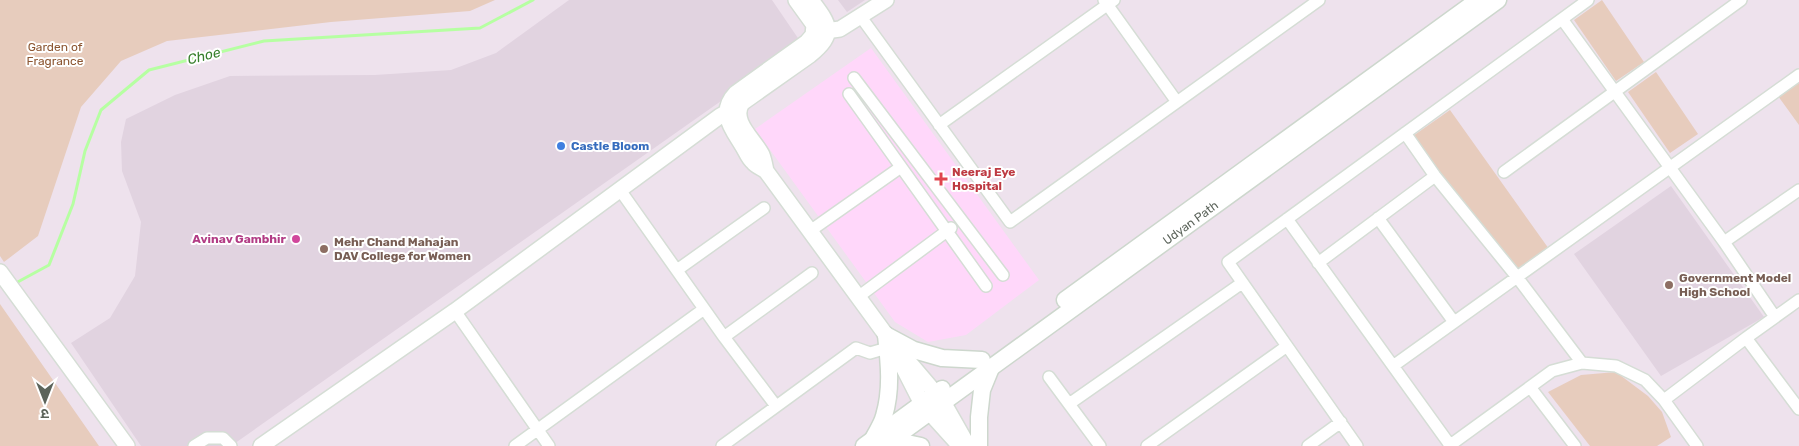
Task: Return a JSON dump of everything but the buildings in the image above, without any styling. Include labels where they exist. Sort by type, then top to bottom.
[{"type":"main road","name":"Udyan Path","points":[[986,364],[1478,0]]},
{"type":"main road","name":"Udyan Path","points":[[876,444],[1498,0]]},
{"type":"main road","points":[[921,446],[907,443],[876,444],[884,417],[888,392],[890,367],[887,342],[942,358],[986,364],[979,418],[979,446]]},
{"type":"street","points":[[796,0],[820,32]]},
{"type":"street","points":[[811,0],[825,18],[827,24],[807,42],[736,93],[730,100],[733,112],[763,156],[766,171],[858,297],[926,408],[960,446]]},
{"type":"street","points":[[820,32],[840,29],[886,0]]},
{"type":"street","points":[[861,17],[1010,222],[1319,0]]},
{"type":"street","points":[[1358,446],[1228,262],[1588,0]]},
{"type":"street","points":[[1504,172],[1741,0]]},
{"type":"street","points":[[939,125],[1108,2],[1177,102]]},
{"type":"street","points":[[1562,19],[1724,242],[1775,317]]},
{"type":"street","points":[[1393,366],[1799,75]]},
{"type":"street","points":[[854,78],[1003,275]]},
{"type":"street","points":[[849,94],[986,286]]},
{"type":"street","points":[[261,446],[455,311],[720,116],[733,112]]},
{"type":"street","points":[[1405,133],[1435,176],[1517,277],[1582,363]]},
{"type":"street","points":[[810,231],[901,167]]},
{"type":"street","points":[[1318,263],[1435,176]]},
{"type":"street","points":[[620,190],[724,337],[776,406]]},
{"type":"street","points":[[1724,242],[1799,190]]},
{"type":"street","points":[[677,270],[764,208]]},
{"type":"street","points":[[1378,218],[1454,322]]},
{"type":"street","points":[[1287,219],[1449,446],[1552,371],[1582,363],[1616,366],[1645,380],[1664,400],[1697,446]]},
{"type":"street","points":[[858,297],[947,232],[960,220]]},
{"type":"street","points":[[0,272],[127,446]]},
{"type":"street","points":[[724,337],[812,273]]},
{"type":"street","points":[[1070,404],[1242,283]]},
{"type":"street","points":[[1664,400],[1799,300]]},
{"type":"street","points":[[515,446],[704,309]]},
{"type":"street","points":[[455,311],[549,446]]},
{"type":"street","points":[[1746,338],[1799,409]]},
{"type":"street","points":[[887,342],[939,398],[968,446]]},
{"type":"street","points":[[722,446],[856,348],[870,353],[887,342]]},
{"type":"street","points":[[1147,446],[1287,346]]},
{"type":"street","points":[[1049,377],[1100,446]]},
{"type":"street","points":[[1530,387],[1575,446]]},
{"type":"street","points":[[1308,446],[1341,422]]},
{"type":"street","points":[[194,446],[207,438],[223,438],[231,446]]},
{"type":"shaded area","name":"Mehr Chand Mahajan DAV College for Women","points":[[569,0],[772,0],[802,44],[231,446],[141,446],[71,343],[110,318],[135,276],[141,222],[122,171],[121,142],[126,119],[175,95],[230,76],[375,75],[451,70],[496,53]]},
{"type":"shaded area","points":[[838,0],[865,0],[847,12]]},
{"type":"shaded area","points":[[871,48],[1039,280],[966,335],[928,342],[895,322],[755,129]]},
{"type":"shaded area","name":"Government Model High School","points":[[1671,186],[1764,317],[1661,376],[1574,254]]},
{"type":"green space","name":"Garden of Fragrance","points":[[0,0],[495,0],[470,11],[331,22],[167,41],[121,61],[81,107],[38,236],[4,262],[0,256]]},
{"type":"green space","points":[[1602,0],[1644,62],[1616,81],[1574,20]]},
{"type":"green space","points":[[1656,72],[1698,134],[1670,153],[1628,92]]},
{"type":"green space","points":[[1799,80],[1799,125],[1778,96]]},
{"type":"green space","points":[[1450,110],[1549,249],[1513,275],[1413,136]]},
{"type":"green space","points":[[0,304],[99,446],[0,446]]},
{"type":"green space","points":[[1616,372],[1648,396],[1662,412],[1671,437],[1657,446],[1590,446],[1548,392],[1581,375]]},
{"type":"waterway","name":"Choe","points":[[14,284],[49,265],[73,204],[85,151],[101,110],[149,70],[264,41],[480,28],[533,0]]},
{"type":"place","name":"Castle Bloom","points":[[561,146]]},
{"type":"place","name":"Neeraj Eye Hospital","points":[[941,179]]},
{"type":"place","name":"Avinav Gambhir","points":[[296,239]]},
{"type":"place","name":"Mehr Chand Mahajan DAV College for Women","points":[[324,249]]},
{"type":"place","name":"Government Model High School","points":[[1669,285]]}]
